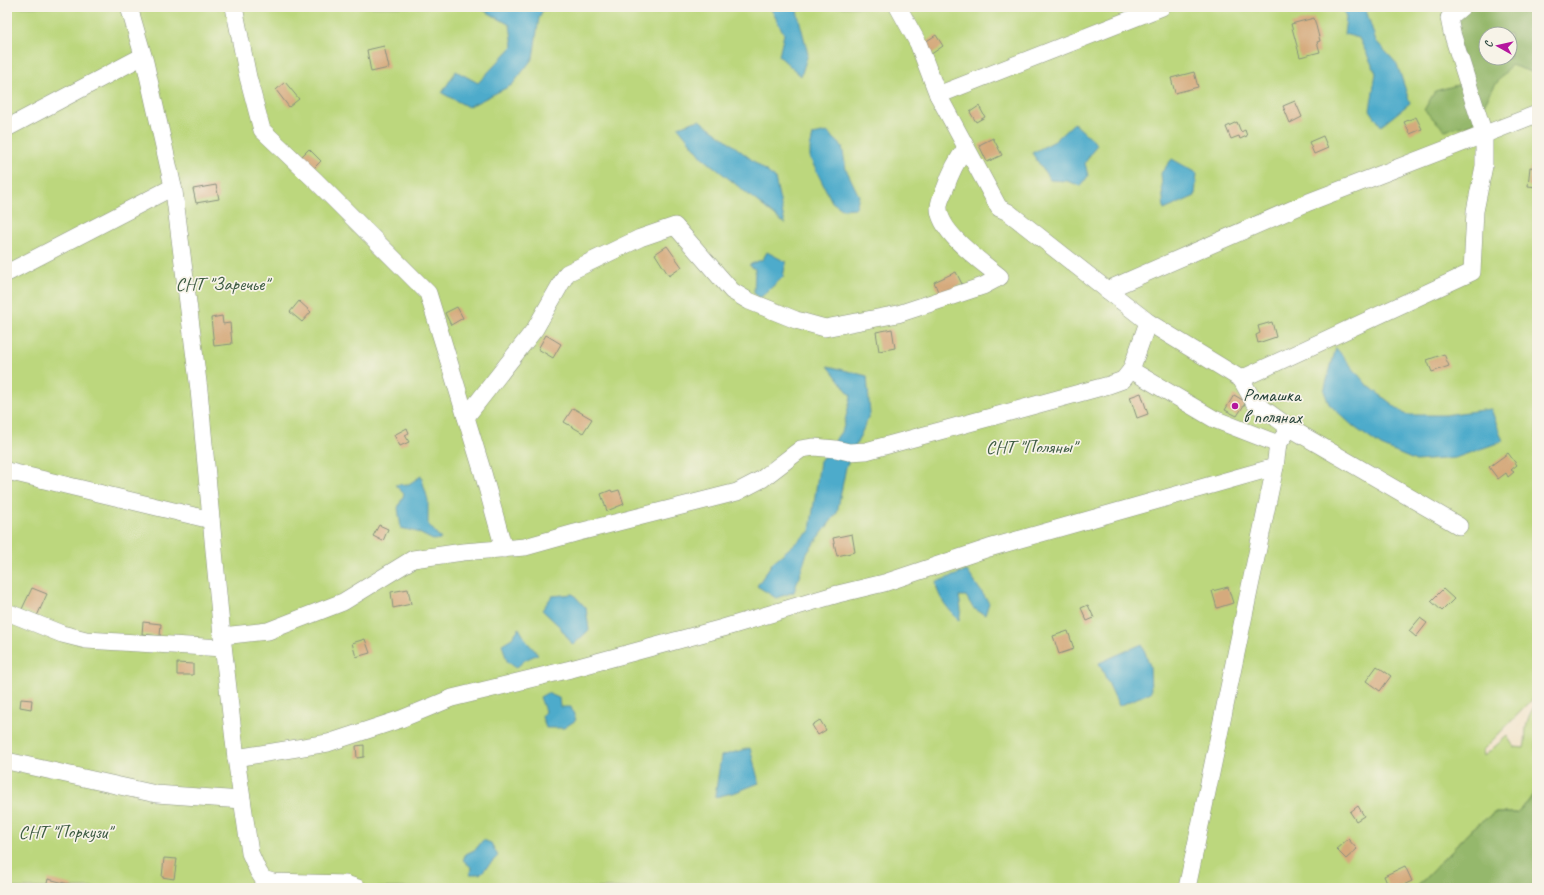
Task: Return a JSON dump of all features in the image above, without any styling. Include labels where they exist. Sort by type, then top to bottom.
[{"type":"street","points":[[129,7],[143,56],[173,187],[199,390],[223,642],[236,758],[250,853],[263,879],[280,882],[346,884],[358,888]]},
{"type":"street","points":[[234,7],[248,77],[262,130],[316,181],[428,293],[483,473],[504,549]]},
{"type":"street","points":[[898,7],[918,43],[938,95],[999,208],[1008,212],[1148,322],[1241,379],[1254,402],[1290,428],[1458,526]]},
{"type":"street","points":[[938,95],[1162,7]]},
{"type":"street","points":[[1241,379],[1472,272],[1475,211],[1484,166],[1484,134],[1452,33],[1449,18],[1462,7]]},
{"type":"street","points":[[7,128],[143,56]]},
{"type":"street","points":[[1107,290],[1309,202],[1537,114]]},
{"type":"street","points":[[466,417],[535,329],[566,273],[640,238],[675,226],[732,291],[749,301],[796,320],[825,328],[898,314],[983,286],[1000,277],[953,237],[944,224],[939,207],[957,160],[966,148]]},
{"type":"street","points":[[7,273],[173,187]]},
{"type":"street","points":[[7,612],[62,634],[86,640],[223,642],[268,631],[343,602],[413,559],[463,552],[525,547],[737,492],[762,479],[801,449],[814,447],[849,452],[866,451],[1109,385],[1123,380],[1132,370],[1148,322]]},
{"type":"street","points":[[1132,370],[1214,419],[1278,444]]},
{"type":"street","points":[[1187,888],[1275,467],[1278,444],[1290,428]]},
{"type":"street","points":[[236,758],[328,743],[401,718],[452,698],[571,669],[723,628],[838,594],[884,583],[989,548],[1275,467]]},
{"type":"street","points":[[7,471],[211,520]]},
{"type":"street","points":[[7,761],[156,794],[242,800]]},
{"type":"green space","name":"СНТ \"Поляны\"","points":[[7,7],[1537,7],[1537,693],[1483,750],[1484,756],[1507,736],[1514,747],[1524,748],[1527,722],[1537,703],[1537,788],[1531,798],[1516,813],[1494,813],[1472,829],[1416,888],[7,888]]},
{"type":"green space","points":[[1453,7],[1537,7],[1537,74],[1514,66],[1518,66],[1518,26],[1478,26],[1478,66],[1510,66],[1495,85],[1473,124],[1445,130],[1424,110],[1435,91],[1461,84],[1458,43]]},
{"type":"green space","points":[[1537,788],[1537,888],[1416,888],[1472,829],[1494,813],[1516,813],[1527,803]]},
{"type":"water","points":[[478,7],[544,7],[539,18],[533,58],[512,85],[468,107],[442,93],[456,71],[478,83],[513,46],[510,25]]},
{"type":"water","points":[[770,7],[796,7],[808,54],[801,76],[779,56],[784,34]]},
{"type":"water","points":[[1343,7],[1365,7],[1376,41],[1397,64],[1410,103],[1381,126],[1370,110],[1376,73],[1359,38],[1344,34],[1346,18]]},
{"type":"water","points":[[699,120],[775,178],[785,224],[703,158],[678,127]]},
{"type":"water","points":[[1074,123],[1097,144],[1085,163],[1088,176],[1081,186],[1067,181],[1050,180],[1032,153],[1055,141]]},
{"type":"water","points":[[827,132],[842,146],[846,169],[859,196],[856,208],[842,209],[832,202],[810,158],[810,148],[813,135]]},
{"type":"water","points":[[1172,159],[1197,173],[1195,196],[1164,210],[1161,173]]},
{"type":"water","points":[[767,252],[786,262],[783,277],[760,298],[754,293],[755,269],[749,265],[763,259]]},
{"type":"water","points":[[1336,348],[1366,384],[1406,415],[1444,415],[1491,409],[1503,441],[1455,458],[1416,461],[1381,446],[1354,427],[1329,404],[1324,391]]},
{"type":"water","points":[[828,366],[867,376],[870,414],[846,467],[837,513],[807,553],[794,592],[776,598],[757,586],[773,562],[810,531],[820,461],[843,429],[851,396]]},
{"type":"water","points":[[421,476],[428,500],[428,524],[441,539],[433,540],[417,532],[401,528],[398,508],[404,494],[395,485],[409,484]]},
{"type":"water","points":[[967,571],[989,603],[985,615],[973,608],[966,596],[959,596],[961,609],[959,621],[941,598],[936,582]]},
{"type":"water","points":[[573,594],[586,608],[589,630],[573,645],[559,626],[542,610],[552,596]]},
{"type":"water","points":[[519,628],[527,642],[538,654],[525,660],[516,668],[507,661],[502,644],[512,638]]},
{"type":"water","points":[[1142,644],[1150,666],[1151,692],[1119,706],[1099,663]]},
{"type":"water","points":[[547,693],[559,698],[560,707],[571,707],[576,720],[564,728],[546,728],[542,717],[545,711],[540,697]]},
{"type":"water","points":[[750,748],[759,783],[736,792],[715,797],[721,756]]},
{"type":"water","points":[[483,840],[491,843],[498,856],[480,874],[470,874],[471,867],[463,860],[466,854],[476,849]]},
{"type":"building","points":[[1314,18],[1320,41],[1317,42],[1320,52],[1300,57],[1291,24]]},
{"type":"building","points":[[936,35],[943,46],[930,55],[922,44]]},
{"type":"building","points":[[384,46],[389,68],[371,72],[367,50]]},
{"type":"building","points":[[1194,72],[1198,87],[1175,93],[1171,78]]},
{"type":"building","points":[[285,82],[299,99],[289,107],[276,90]]},
{"type":"building","points":[[1295,101],[1302,117],[1290,123],[1283,106]]},
{"type":"building","points":[[979,106],[985,117],[976,122],[970,112]]},
{"type":"building","points":[[1416,117],[1422,129],[1410,134],[1404,122]]},
{"type":"building","points":[[1237,122],[1241,132],[1245,130],[1247,136],[1240,139],[1239,136],[1231,139],[1226,127]]},
{"type":"building","points":[[1323,136],[1328,148],[1314,154],[1309,142]]},
{"type":"building","points":[[993,138],[1002,155],[987,162],[979,145]]},
{"type":"building","points":[[309,149],[321,161],[309,173],[297,161]]},
{"type":"building","points":[[1530,167],[1537,168],[1537,187],[1528,186]]},
{"type":"building","points":[[216,185],[219,199],[196,203],[193,189]]},
{"type":"building","points":[[667,246],[682,267],[669,276],[655,254]]},
{"type":"building","points":[[956,272],[962,284],[939,294],[934,282]]},
{"type":"building","points":[[299,301],[311,312],[302,322],[290,312]]},
{"type":"building","points":[[457,307],[463,318],[451,325],[445,313]]},
{"type":"building","points":[[222,316],[223,324],[230,323],[232,344],[214,346],[211,318]]},
{"type":"building","points":[[1272,322],[1276,337],[1258,343],[1256,335],[1260,333],[1258,326]]},
{"type":"building","points":[[892,329],[895,348],[879,351],[876,332]]},
{"type":"building","points":[[546,335],[561,344],[553,358],[538,349]]},
{"type":"building","points":[[1444,354],[1449,366],[1432,372],[1427,360]]},
{"type":"building","points":[[1141,393],[1148,414],[1137,418],[1130,397]]},
{"type":"building","name":"Ромашка в полянах","points":[[1234,395],[1246,402],[1237,416],[1225,410]]},
{"type":"building","points":[[573,408],[592,419],[583,433],[564,422]]},
{"type":"building","points":[[407,428],[409,433],[405,435],[409,442],[400,446],[394,435]]},
{"type":"building","points":[[1508,453],[1517,465],[1511,470],[1514,472],[1508,477],[1506,473],[1498,479],[1489,467]]},
{"type":"building","points":[[611,490],[612,492],[619,490],[624,504],[607,511],[601,494]]},
{"type":"building","points":[[379,525],[388,529],[383,541],[373,536]]},
{"type":"building","points":[[852,534],[855,552],[837,556],[833,538]]},
{"type":"building","points":[[1228,587],[1233,603],[1217,608],[1212,591]]},
{"type":"building","points":[[32,588],[47,594],[37,616],[22,609]]},
{"type":"building","points":[[408,589],[411,604],[393,608],[391,592]]},
{"type":"building","points":[[1443,589],[1454,599],[1442,611],[1431,601]]},
{"type":"building","points":[[1088,605],[1094,618],[1087,621],[1081,608]]},
{"type":"building","points":[[1420,618],[1427,623],[1416,637],[1409,631]]},
{"type":"building","points":[[143,622],[161,624],[160,636],[142,634]]},
{"type":"building","points":[[1068,631],[1074,649],[1059,654],[1053,636]]},
{"type":"building","points":[[365,639],[370,653],[356,657],[352,643]]},
{"type":"building","points":[[177,663],[193,664],[193,675],[177,675]]},
{"type":"building","points":[[1377,666],[1391,676],[1380,691],[1366,681]]},
{"type":"building","points":[[21,699],[32,700],[31,709],[20,707]]},
{"type":"building","points":[[820,720],[826,730],[818,735],[812,725]]},
{"type":"building","points":[[364,745],[364,757],[357,758],[356,746]]},
{"type":"building","points":[[1358,806],[1364,816],[1356,821],[1350,812]]},
{"type":"building","points":[[1348,839],[1357,849],[1346,859],[1336,849]]},
{"type":"building","points":[[164,858],[177,859],[174,879],[162,877]]},
{"type":"building","points":[[1405,866],[1412,881],[1397,888],[1389,888],[1384,876]]},
{"type":"building","points":[[48,879],[73,885],[72,888],[46,888]]},
{"type":"place","name":"Ромашка в полянах","points":[[1235,406]]},
{"type":"park label","name":"СНТ \"Заречье\"","points":[[222,284]]},
{"type":"park label","name":"СНТ \"Поркузи\"","points":[[65,832]]}]
